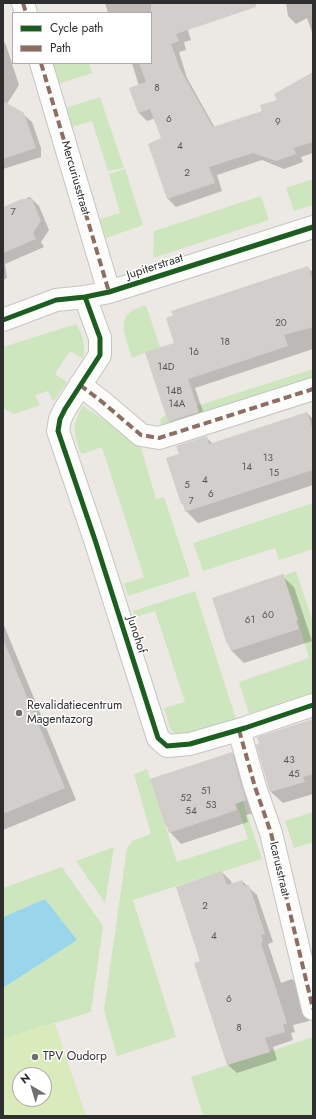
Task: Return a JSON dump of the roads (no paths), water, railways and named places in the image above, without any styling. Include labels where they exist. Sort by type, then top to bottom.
[{"type":"street","name":"Mercuriusstraat","points":[[41,64],[109,292]]},
{"type":"street","name":"Jupiterstraat","points":[[3,320],[56,300],[85,297],[109,292],[313,227]]},
{"type":"street","name":"Junohof","points":[[85,297],[100,338],[100,355],[65,409],[60,419],[58,431],[95,540],[158,738],[167,746],[190,744],[239,730],[313,705]]},
{"type":"street","points":[[80,385],[141,435],[159,438],[313,389]]},
{"type":"street","name":"Icarusstraat","points":[[239,730],[255,787],[271,833],[313,1009]]},
{"type":"water","points":[[45,899],[77,940],[3,988],[3,917]]},
{"type":"place","name":"Revalidatiecentrum Magentazorg","points":[[19,713]]},
{"type":"place","name":"TPV Oudorp","points":[[35,1057]]}]
